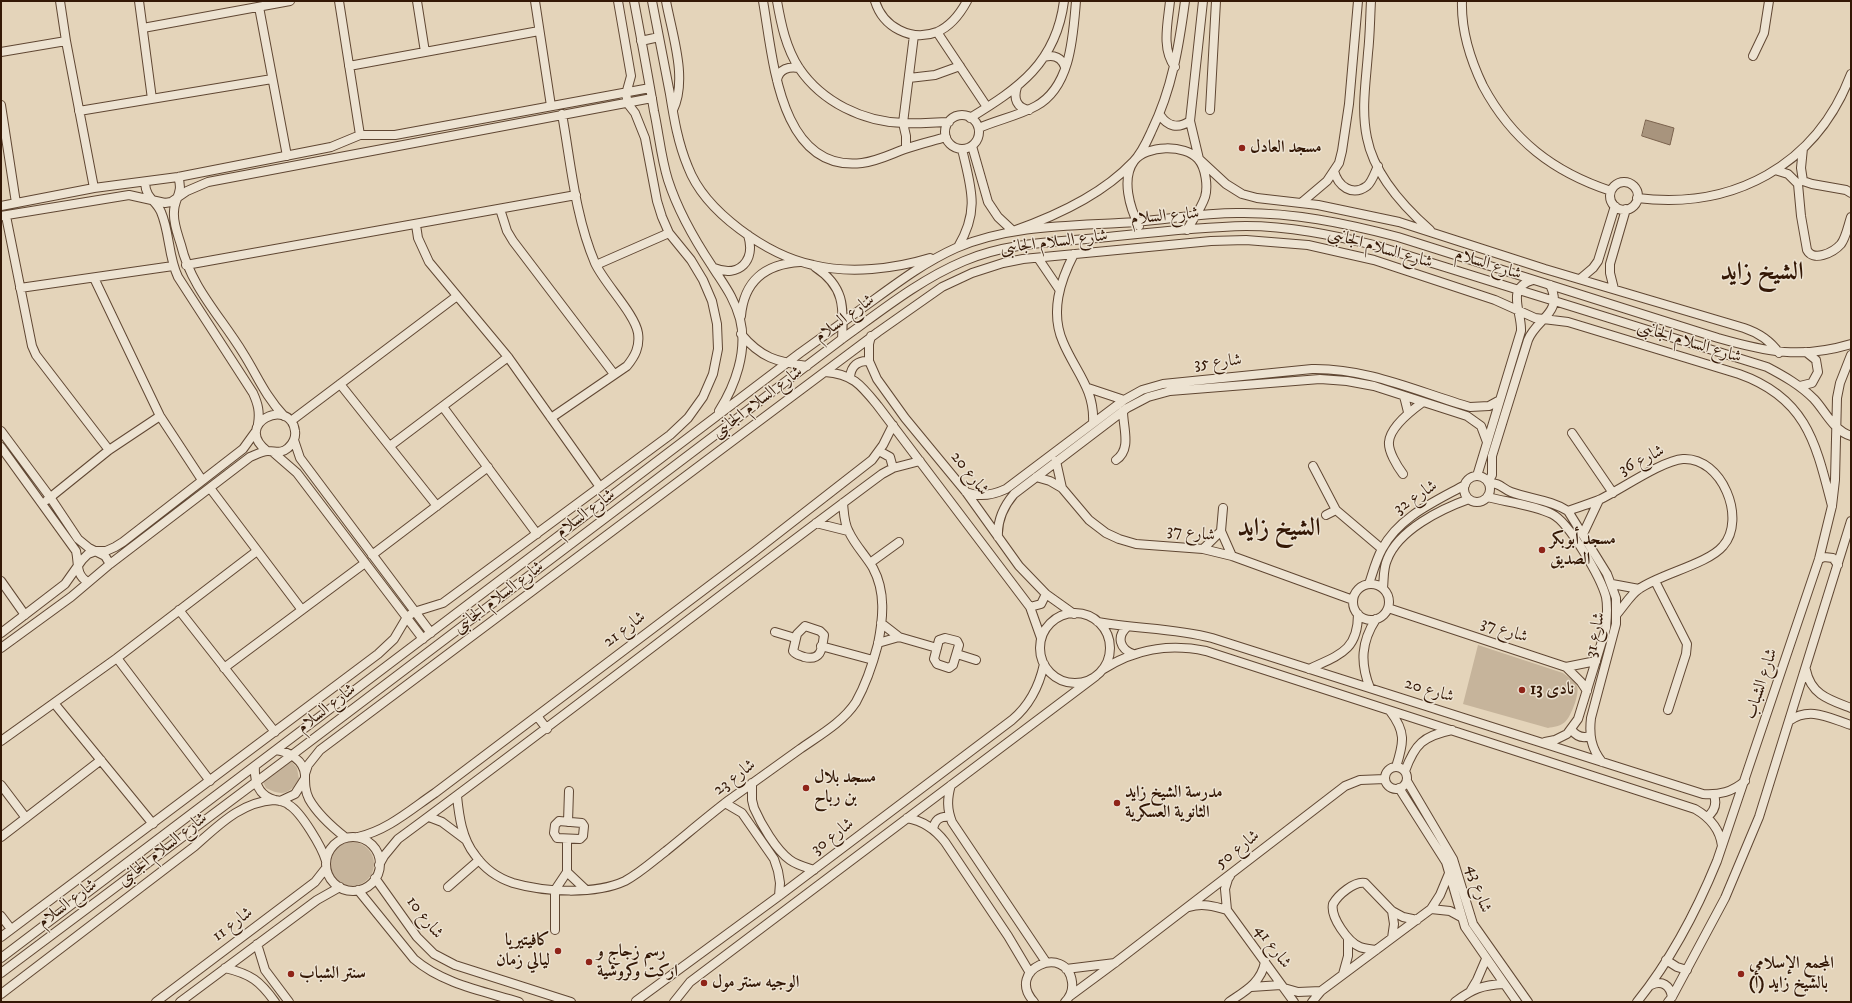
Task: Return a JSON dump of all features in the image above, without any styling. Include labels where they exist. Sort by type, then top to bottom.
[{"type":"street","points":[[60,1],[66,41],[94,188]]},
{"type":"street","points":[[139,1],[152,99]]},
{"type":"street","points":[[143,28],[290,1]]},
{"type":"street","points":[[339,1],[360,135]]},
{"type":"street","points":[[416,1],[425,52]]},
{"type":"street","points":[[535,1],[550,106],[550,117]]},
{"type":"street","points":[[1,937],[386,647],[394,639],[407,617],[414,612],[444,603],[670,435],[688,418],[703,397],[713,374],[718,349],[717,324],[712,301],[703,280],[691,260],[669,233],[657,201],[645,138],[635,114],[628,104],[626,94],[631,76],[618,1]]},
{"type":"street","points":[[634,1],[663,156],[675,200],[685,221],[713,268],[725,284],[734,301],[741,321]]},
{"type":"street","points":[[652,1],[678,141],[688,169],[709,200],[724,217],[766,246],[813,266],[832,280],[842,300],[842,339]]},
{"type":"street","points":[[666,1],[679,70],[679,92],[673,110]]},
{"type":"street","points":[[763,1],[777,82],[788,115],[795,129],[813,150],[822,156],[841,162],[860,163],[873,161],[906,148],[946,137]]},
{"type":"street","points":[[777,1],[786,41],[799,68],[825,95],[842,107],[866,116],[903,123],[950,122]]},
{"type":"street","points":[[874,1],[881,16],[890,25],[902,32],[914,35],[926,35],[937,32],[955,19],[967,1]]},
{"type":"street","points":[[970,118],[1017,88],[1044,57],[1056,33],[1064,1]]},
{"type":"street","points":[[979,128],[1029,110],[1038,105],[1053,92],[1066,67],[1070,52],[1076,1]]},
{"type":"street","points":[[1170,1],[1167,50],[1168,56],[1175,67]]},
{"type":"street","points":[[1143,234],[1130,204],[1128,185],[1130,173],[1134,161],[1160,115],[1175,67],[1185,1]]},
{"type":"street","points":[[1187,230],[1205,197],[1206,187],[1205,177],[1190,121],[1203,1]]},
{"type":"street","points":[[1210,110],[1216,1]]},
{"type":"street","points":[[1297,217],[1300,203],[1318,190],[1334,171],[1342,151],[1349,104],[1358,1]]},
{"type":"street","points":[[1371,1],[1364,115],[1367,139],[1378,166],[1397,196],[1416,217],[1433,232]]},
{"type":"street","points":[[1462,1],[1462,15],[1466,41],[1476,72],[1491,101],[1508,125],[1534,151],[1559,169],[1581,181],[1611,192]]},
{"type":"street","points":[[1753,56],[1764,33],[1769,1]]},
{"type":"street","points":[[259,7],[287,156]]},
{"type":"street","points":[[349,66],[539,31]]},
{"type":"street","points":[[937,32],[987,107]]},
{"type":"street","points":[[906,148],[906,136],[903,123],[914,35]]},
{"type":"street","points":[[641,41],[659,37]]},
{"type":"street","points":[[1,52],[66,41]]},
{"type":"street","points":[[1044,57],[1057,57],[1066,67]]},
{"type":"street","points":[[777,82],[781,71],[793,66],[799,68]]},
{"type":"street","points":[[909,78],[935,74],[960,66]]},
{"type":"street","points":[[1637,198],[1675,201],[1694,200],[1724,194],[1743,187],[1775,170],[1804,148],[1831,112],[1851,74]]},
{"type":"street","points":[[79,111],[272,80]]},
{"type":"street","points":[[1,206],[94,188],[145,183],[338,146],[350,138],[360,135],[395,135],[566,103],[626,94],[650,88]]},
{"type":"street","points":[[1017,88],[1015,98],[1017,102],[1020,106],[1029,110]]},
{"type":"street","points":[[109,450],[36,354],[29,338],[20,288],[4,216],[123,195],[141,197],[165,203],[178,198],[187,191],[208,182],[565,114],[628,104],[652,98]]},
{"type":"street","points":[[551,418],[627,366],[635,356],[639,344],[638,331],[596,265],[580,222],[565,114],[566,103]]},
{"type":"street","points":[[1,105],[2,122],[16,203]]},
{"type":"street","points":[[1160,115],[1164,121],[1177,127],[1190,121]]},
{"type":"street","points":[[959,116],[970,118],[976,122],[979,128],[978,138],[972,146],[962,149],[952,146],[946,137],[947,126],[959,116]]},
{"type":"street","points":[[376,134],[378,149]]},
{"type":"street","points":[[350,138],[355,154]]},
{"type":"street","points":[[972,146],[988,202],[998,217],[1013,231],[1051,216],[1087,197],[1120,174],[1134,161],[1149,152],[1166,148],[1178,149],[1199,159]]},
{"type":"street","points":[[1804,148],[1801,168],[1801,216],[1806,250],[1809,254],[1814,257],[1820,256],[1836,248],[1844,238],[1851,217]]},
{"type":"street","points":[[958,247],[968,228],[973,206],[962,149]]},
{"type":"street","name":"شارع السلام الجانبى","points":[[1199,159],[1226,184],[1242,194],[1257,198],[1359,212],[1433,232],[1580,279],[1744,328],[1764,337],[1779,353]]},
{"type":"street","points":[[1334,171],[1336,179],[1342,187],[1350,190],[1360,189],[1368,185],[1378,166]]},
{"type":"street","points":[[1775,170],[1788,174],[1801,182],[1846,190],[1851,193]]},
{"type":"street","points":[[178,177],[180,184],[174,219],[186,265],[195,283],[243,353],[262,388],[288,419],[295,433],[294,440],[300,458],[431,634]]},
{"type":"street","points":[[1627,182],[1636,188],[1637,198],[1632,207],[1620,209],[1615,206],[1610,197],[1611,192],[1617,184],[1627,182]]},
{"type":"street","points":[[145,183],[147,195],[161,212],[173,266],[178,276],[258,403],[259,414],[257,439],[261,446],[297,473],[423,639]]},
{"type":"street","points":[[186,265],[576,195]]},
{"type":"street","points":[[1580,279],[1593,268],[1602,253],[1615,206]]},
{"type":"street","points":[[500,209],[505,225],[513,241],[614,374]]},
{"type":"street","points":[[1614,289],[1610,273],[1612,256],[1626,209]]},
{"type":"street","name":"شارع السلام","points":[[1,958],[431,634],[787,363],[910,273],[958,247],[1013,231],[1064,226],[1137,222],[1236,213],[1297,217],[1373,230],[1726,340],[1779,353],[1806,352],[1851,344]]},
{"type":"street","points":[[416,224],[422,250],[429,262],[508,357],[600,487]]},
{"type":"street","name":"شارع السلام","points":[[1,973],[842,339],[905,294],[944,270],[988,253],[1021,245],[1246,226],[1272,227],[1322,234],[1374,245],[1767,367],[1800,386],[1814,399],[1836,428],[1851,436]]},
{"type":"street","points":[[596,265],[669,233]]},
{"type":"street","points":[[713,268],[723,271],[734,271],[743,265],[750,256],[751,246],[748,235]]},
{"type":"street","points":[[1086,239],[1087,253]]},
{"type":"street","name":"شارع السلام الجانبى","points":[[1,994],[195,846],[219,825],[249,805],[277,800],[295,794],[304,777],[308,765],[320,750],[871,336],[942,287],[957,279],[987,267],[1023,259],[1211,241],[1264,241],[1308,245],[1374,260],[1495,300],[1531,317],[1568,322],[1739,374],[1765,386],[1780,396],[1803,422],[1819,454],[1832,506]]},
{"type":"street","points":[[1464,242],[1469,260]]},
{"type":"street","points":[[1021,245],[1023,259]]},
{"type":"street","points":[[813,266],[836,268],[880,268],[903,265],[946,253]]},
{"type":"street","points":[[1602,253],[1612,256]]},
{"type":"street","points":[[1074,254],[1059,289],[1057,312],[1060,334],[1088,388],[1093,405],[1093,423]]},
{"type":"street","points":[[1038,258],[1053,278],[1059,289]]},
{"type":"street","points":[[715,417],[729,396],[738,372],[742,346],[742,301],[751,284],[765,270],[783,263],[803,262]]},
{"type":"street","points":[[20,288],[173,266]]},
{"type":"street","points":[[94,278],[160,416],[202,480]]},
{"type":"street","points":[[1477,476],[1521,331],[1516,301],[1518,290],[1525,283],[1533,280]]},
{"type":"street","points":[[1488,483],[1492,475],[1492,456],[1528,340],[1534,328],[1550,312],[1554,302],[1554,296],[1550,285]]},
{"type":"street","points":[[288,419],[340,384],[457,296]]},
{"type":"street","points":[[741,334],[761,353],[773,360],[807,366]]},
{"type":"street","name":"شارع 20","points":[[871,336],[869,361],[877,380],[905,418],[966,492],[1018,566],[1046,594],[1074,614]]},
{"type":"street","points":[[1800,386],[1812,383],[1818,372],[1816,360],[1806,352]]},
{"type":"street","name":"شارع الشباب","points":[[1637,1002],[1651,985],[1697,906],[1722,849],[1820,559],[1832,506],[1835,480],[1837,398],[1840,383],[1851,355]]},
{"type":"street","points":[[390,446],[508,357]]},
{"type":"street","points":[[850,377],[852,368],[855,364],[864,360],[869,361]]},
{"type":"street","points":[[1739,374],[1744,360]]},
{"type":"street","name":"شارع 35","points":[[966,492],[981,496],[990,495],[1006,489],[1124,400],[1142,390],[1163,384],[1325,369],[1358,372],[1470,407],[1489,406],[1500,400]]},
{"type":"street","name":"شارع 20","points":[[825,372],[839,373],[850,377],[861,386],[920,461],[1030,607],[1041,638]]},
{"type":"street","name":"شارع 35","points":[[998,537],[999,519],[1014,494],[1122,411],[1148,397],[1170,392],[1320,379],[1361,383],[1467,416],[1475,420],[1485,433],[1487,442]]},
{"type":"street","points":[[340,384],[437,506]]},
{"type":"street","points":[[1088,388],[1124,400]]},
{"type":"street","points":[[1404,396],[1408,412]]},
{"type":"street","points":[[1403,474],[1391,452],[1388,442],[1393,432],[1408,412],[1423,402]]},
{"type":"street","points":[[443,406],[537,534]]},
{"type":"street","points":[[1116,460],[1121,456],[1124,450],[1125,433],[1122,411]]},
{"type":"street","points":[[1,633],[64,584],[85,557],[96,551],[115,547],[244,449],[263,418],[278,414],[288,419]]},
{"type":"street","points":[[42,504],[109,450],[160,416]]},
{"type":"street","points":[[1109,422],[1118,426],[1125,433]]},
{"type":"street","name":"شارع 21","points":[[358,838],[378,831],[397,820],[537,716],[864,466],[879,451],[892,425]]},
{"type":"street","points":[[1,430],[50,497],[78,539],[89,548],[104,556],[110,564]]},
{"type":"street","points":[[1572,433],[1613,493]]},
{"type":"street","points":[[1,648],[70,597],[110,564],[250,457],[270,452],[282,452],[289,447],[294,440]]},
{"type":"street","points":[[1,447],[76,551],[80,576],[88,582]]},
{"type":"street","points":[[879,451],[890,457],[893,468]]},
{"type":"street","name":"شارع 36","points":[[1568,511],[1599,500],[1667,464],[1683,459],[1695,460],[1706,465],[1717,476],[1727,493],[1732,512],[1732,522],[1728,539],[1724,545],[1713,555],[1639,589],[1617,614]]},
{"type":"street","name":"شارع 21","points":[[380,865],[388,851],[398,839],[547,729],[816,523],[893,468],[920,461]]},
{"type":"street","name":"شارع 37","points":[[1056,461],[1062,488]]},
{"type":"street","points":[[1313,466],[1336,510],[1382,549]]},
{"type":"street","points":[[372,555],[488,467]]},
{"type":"street","points":[[1477,476],[1484,478],[1488,483],[1490,490],[1487,497],[1476,502],[1469,499],[1465,492],[1465,485],[1469,479],[1477,476]]},
{"type":"street","name":"شارع 37","points":[[1036,477],[1050,481],[1062,488],[1089,520],[1106,533],[1119,539],[1136,544],[1203,549],[1232,556],[1353,600]]},
{"type":"street","points":[[1488,483],[1497,484],[1511,492],[1560,506],[1568,511]]},
{"type":"street","name":"شارع 32","points":[[1369,584],[1382,549],[1390,536],[1406,520],[1465,485]]},
{"type":"street","points":[[210,488],[302,610]]},
{"type":"street","name":"شارع 31","points":[[1487,497],[1552,514],[1565,523],[1598,578],[1606,597],[1607,622],[1578,719],[1571,729]]},
{"type":"street","name":"شارع 32","points":[[1383,588],[1386,562],[1391,552],[1401,540],[1412,530],[1437,513],[1469,499]]},
{"type":"street","points":[[1583,534],[1599,500]]},
{"type":"street","name":"شارع 23","points":[[429,817],[442,822],[466,841],[479,860],[498,876],[513,883],[555,890],[586,890],[624,881],[640,872],[725,803],[843,717],[855,702],[866,682],[878,644],[883,605],[880,588],[870,563],[848,531],[843,504]]},
{"type":"street","points":[[1223,508],[1221,531],[1232,556]]},
{"type":"street","points":[[1326,515],[1336,510]]},
{"type":"street","name":"شارع 31","points":[[1568,511],[1612,584],[1616,598],[1616,624],[1591,718],[1590,736],[1594,750],[1602,762]]},
{"type":"street","points":[[1670,999],[1725,898],[1759,817],[1851,521]]},
{"type":"street","points":[[816,523],[848,531]]},
{"type":"street","points":[[1203,549],[1221,531]]},
{"type":"street","points":[[870,563],[899,542]]},
{"type":"street","points":[[1,741],[117,658],[257,551]]},
{"type":"street","points":[[1820,559],[1824,557],[1833,558],[1838,565]]},
{"type":"street","points":[[224,668],[365,563]]},
{"type":"street","points":[[717,579],[726,591]]},
{"type":"street","points":[[1,581],[25,615]]},
{"type":"street","points":[[1655,581],[1687,644],[1686,654],[1668,710]]},
{"type":"street","points":[[1369,584],[1374,584],[1383,588],[1389,599],[1388,608],[1384,615],[1376,619],[1366,619],[1358,614],[1353,605],[1356,591],[1369,584]]},
{"type":"street","points":[[1612,584],[1639,589]]},
{"type":"street","points":[[1030,607],[1041,604],[1046,594]]},
{"type":"street","name":"شارع 37","points":[[1388,608],[1566,667],[1587,691]]},
{"type":"street","points":[[180,610],[275,732]]},
{"type":"street","points":[[1074,614],[1083,614],[1098,622],[1104,629],[1110,645],[1107,663],[1102,670],[1096,676],[1084,682],[1071,683],[1055,677],[1044,664],[1040,651],[1041,638],[1045,630],[1057,618],[1074,614]]},
{"type":"street","points":[[1309,668],[1338,655],[1348,648],[1356,633],[1358,614]]},
{"type":"street","points":[[1370,688],[1363,668],[1363,653],[1366,638],[1376,619]]},
{"type":"street","name":"شارع 20","points":[[1098,622],[1127,627],[1161,628],[1195,634],[1309,668],[1703,794],[1714,794],[1731,790],[1745,781]]},
{"type":"street","points":[[881,623],[899,637],[937,648]]},
{"type":"street","points":[[805,626],[820,631],[824,635],[816,658],[813,659],[795,654],[792,647],[795,638],[798,630],[805,626]]},
{"type":"street","points":[[1127,627],[1121,635],[1121,645],[1128,652],[1133,654]]},
{"type":"street","points":[[774,632],[795,638]]},
{"type":"street","points":[[878,644],[899,637]]},
{"type":"street","points":[[941,639],[951,640],[958,643],[956,654],[952,667],[942,666],[935,662],[937,648],[941,639]]},
{"type":"street","points":[[821,646],[873,660]]},
{"type":"street","name":"شارع 20","points":[[1102,670],[1133,654],[1162,647],[1192,648],[1206,651],[1691,807],[1707,817],[1718,831],[1722,849]]},
{"type":"street","points":[[956,654],[976,660]]},
{"type":"street","points":[[117,658],[210,781]]},
{"type":"street","points":[[1566,667],[1596,660]]},
{"type":"street","name":"شارع 30","points":[[636,1002],[814,870],[1021,712],[1036,690],[1044,664]]},
{"type":"street","points":[[1806,669],[1810,683],[1819,695],[1851,708]]},
{"type":"street","name":"شارع 30","points":[[674,1002],[690,982],[1096,676]]},
{"type":"street","points":[[54,703],[153,824]]},
{"type":"street","points":[[1390,710],[1398,724],[1403,746],[1396,767]]},
{"type":"street","points":[[1789,721],[1801,714],[1815,713],[1851,725]]},
{"type":"street","points":[[342,716],[350,728]]},
{"type":"street","points":[[537,716],[547,729]]},
{"type":"street","points":[[1543,742],[1561,737],[1571,729],[1577,736],[1590,736]]},
{"type":"street","points":[[1404,771],[1396,767],[1387,770],[1385,779],[1390,787],[1399,788],[1404,786],[1406,781],[1404,771],[1412,752],[1422,741],[1436,734],[1452,730]]},
{"type":"street","points":[[276,750],[292,755],[300,764],[304,777],[306,793],[310,801],[326,821],[346,838]]},
{"type":"street","points":[[1,838],[100,760]]},
{"type":"street","points":[[255,766],[256,782],[262,793],[294,808],[316,838],[326,865],[332,881],[340,887],[358,890],[371,884],[376,878],[380,865],[379,858],[371,844],[358,838],[346,838],[334,844],[330,849],[326,865]]},
{"type":"street","name":"شارع 50","points":[[1067,999],[1345,786],[1364,779],[1385,779]]},
{"type":"street","name":"شارع 43","points":[[1406,781],[1450,861],[1473,924],[1528,1002]]},
{"type":"street","points":[[752,783],[752,800],[754,808],[781,852],[790,860],[814,870]]},
{"type":"street","points":[[1,785],[26,818]]},
{"type":"street","points":[[951,785],[948,798],[948,810],[950,817],[1046,962]]},
{"type":"street","name":"شارع 43","points":[[1399,788],[1450,861],[1450,871],[1461,917],[1465,927],[1517,1002]]},
{"type":"street","points":[[568,822],[569,790]]},
{"type":"street","points":[[1707,817],[1711,814],[1716,805],[1714,794]]},
{"type":"street","name":"شارع 23","points":[[457,796],[466,841]]},
{"type":"street","points":[[725,803],[742,813],[774,859],[778,870],[780,883],[779,896]]},
{"type":"street","points":[[211,815],[219,825]]},
{"type":"street","points":[[933,829],[934,823],[938,818],[944,816],[950,817]]},
{"type":"street","points":[[907,818],[921,822],[933,829],[950,848],[1020,954],[1030,973]]},
{"type":"street","points":[[568,822],[582,823],[584,826],[584,833],[580,839],[567,839],[557,838],[554,832],[555,825],[557,823],[568,822]]},
{"type":"street","points":[[555,930],[555,890],[567,872],[567,839]]},
{"type":"street","points":[[448,887],[479,860]]},
{"type":"street","name":"شارع 11","points":[[156,1002],[314,882],[326,865]]},
{"type":"street","points":[[1312,1002],[1321,991],[1431,909],[1440,894],[1450,871]]},
{"type":"street","points":[[567,872],[586,890]]},
{"type":"street","points":[[1186,908],[1196,905],[1206,905],[1227,910],[1225,889],[1228,879],[1234,872]]},
{"type":"street","name":"شارع 10","points":[[376,878],[417,937],[434,954],[455,965],[571,1002]]},
{"type":"street","points":[[1376,950],[1361,947],[1348,938],[1332,913],[1335,899],[1358,882],[1367,884],[1392,911],[1403,917],[1417,920]]},
{"type":"street","name":"شارع 11","points":[[180,1002],[317,900],[340,887]]},
{"type":"street","name":"شارع 10","points":[[358,890],[414,959],[424,968],[445,979],[519,1002]]},
{"type":"street","points":[[1431,909],[1444,909],[1461,917]]},
{"type":"street","name":"شارع 41","points":[[1227,910],[1294,1002]]},
{"type":"street","points":[[1392,911],[1394,924],[1392,938]]},
{"type":"street","points":[[1,916],[11,929]]},
{"type":"street","points":[[1344,974],[1348,956],[1348,938]]},
{"type":"street","points":[[257,944],[265,970],[289,1002]]},
{"type":"street","points":[[1471,990],[1486,958]]},
{"type":"street","points":[[1666,960],[1677,967],[1687,970]]},
{"type":"street","points":[[1030,1001],[1026,983],[1030,973],[1037,966],[1046,962],[1057,963],[1066,969],[1072,979],[1072,991],[1067,999]]},
{"type":"street","points":[[1066,969],[1116,962]]},
{"type":"street","points":[[1229,1002],[1251,987],[1260,976],[1265,962]]},
{"type":"street","points":[[225,968],[246,974],[255,979],[263,986],[275,1002]]},
{"type":"street","points":[[183,981],[191,993]]},
{"type":"street","points":[[1651,985],[1656,983],[1668,986],[1671,991],[1670,999]]},
{"type":"street","points":[[1455,1002],[1471,990],[1492,984],[1504,984]]},
{"type":"street","points":[[1251,987],[1283,987],[1298,992],[1321,991]]},
{"type":"shaded area","points":[[1646,120],[1674,128],[1670,145],[1642,136]]},
{"type":"shaded area","name":"نادى 13","points":[[1478,645],[1563,673],[1575,682],[1578,689],[1577,694],[1570,715],[1565,722],[1548,728],[1463,704]]},
{"type":"shaded area","points":[[291,761],[297,768],[299,779],[296,784],[289,791],[281,793],[271,791],[266,788],[263,782]]},
{"type":"shaded area","points":[[348,842],[356,842],[368,848],[374,860],[374,868],[368,880],[356,886],[348,886],[336,880],[330,868],[330,860],[336,848]]},
{"type":"place","name":"مسجد العادل","points":[[1242,148]]},
{"type":"place","name":"مسجد أبوبكر الصديق","points":[[1542,550]]},
{"type":"place","name":"نادى 13","points":[[1522,690]]},
{"type":"place","name":"مسجد بلال بن رباح","points":[[806,788]]},
{"type":"place","name":"مدرسة الشيخ زايد الثانوية العسكرية","points":[[1117,803]]},
{"type":"place","name":"كافيتيريا ليالي زمان","points":[[558,951]]},
{"type":"place","name":"رسم زجاج و اركت وكروشية","points":[[589,962]]},
{"type":"place","name":"سنتر الشباب","points":[[291,974]]},
{"type":"place","name":"المجمع الإسلامي (أ) بالشيخ زايد","points":[[1741,974]]},
{"type":"place","name":"الوجيه سنتر مول","points":[[704,983]]},
{"type":"district","name":"الشيخ زايد","points":[[1762,274]]},
{"type":"district","name":"الشيخ زايد","points":[[1279,530]]}]
